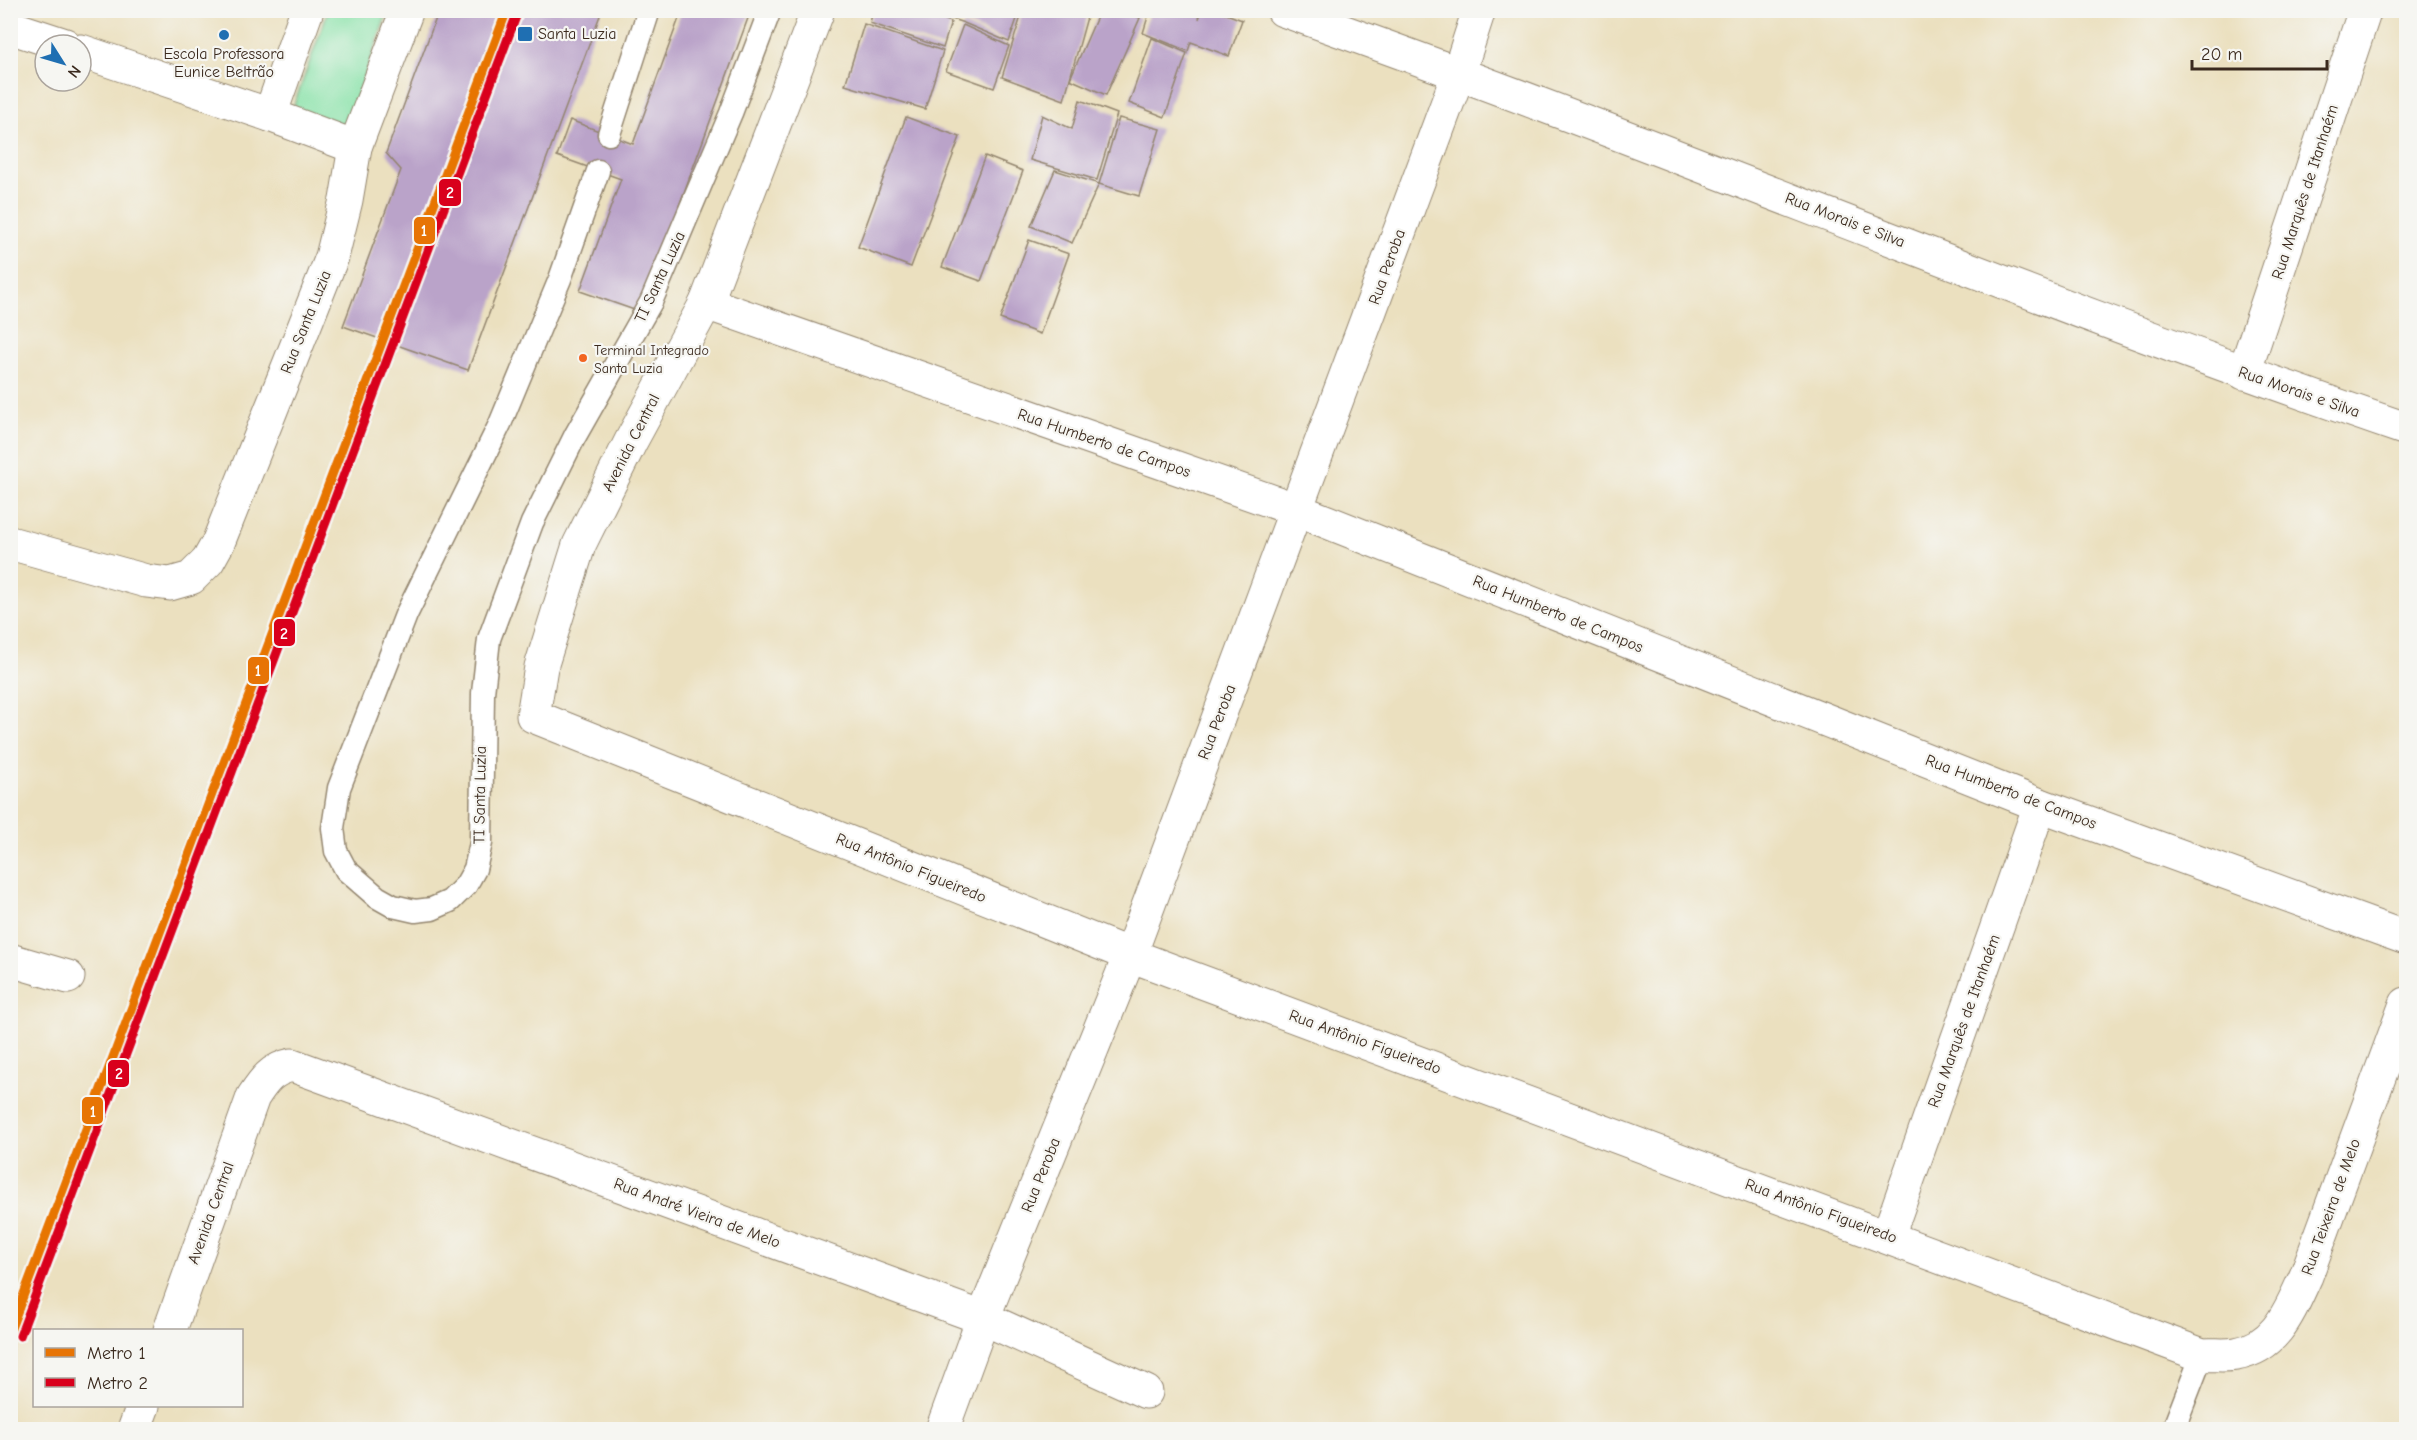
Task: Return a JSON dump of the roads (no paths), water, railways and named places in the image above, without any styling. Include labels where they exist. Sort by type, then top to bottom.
[{"type":"street","points":[[270,115],[307,10]]},
{"type":"street","name":"Rua Santa Luzia","points":[[10,543],[147,581],[170,584],[191,578],[208,561],[218,543],[332,256],[346,200],[355,147],[407,10]]},
{"type":"street","name":"Avenida Central","points":[[533,716],[541,667],[579,545],[631,441],[706,303],[818,10]]},
{"type":"street","name":"Rua Morais e Silva","points":[[1283,10],[1460,72],[2244,374],[2406,429]]},
{"type":"street","name":"Rua Peroba","points":[[942,1430],[983,1318],[1130,955],[1460,72],[1479,10]]},
{"type":"street","name":"Rua Marquês de Itanhaém","points":[[2244,374],[2365,10]]},
{"type":"street","points":[[10,27],[33,35]]},
{"type":"street","points":[[93,55],[270,115],[355,147]]},
{"type":"street","name":"Rua Humberto de Campos","points":[[706,303],[1297,510],[2040,805],[2406,938]]},
{"type":"street","name":"Rua Antônio Figueiredo","points":[[533,716],[1130,955],[2202,1355]]},
{"type":"street","name":"Rua Marquês de Itanhaém","points":[[1888,1236],[2040,805]]},
{"type":"street","points":[[10,960],[68,977]]},
{"type":"street","name":"Rua Teixeira de Melo","points":[[2202,1355],[2236,1354],[2258,1346],[2282,1324],[2306,1276],[2406,1004]]},
{"type":"street","name":"Rua André Vieira de Melo","points":[[253,1096],[264,1080],[275,1070],[292,1065],[983,1318],[1146,1392]]},
{"type":"street","name":"Avenida Central","points":[[170,1329],[253,1096]]},
{"type":"street","points":[[134,1430],[143,1407]]},
{"type":"lane","points":[[609,134],[649,10]]},
{"type":"lane","name":"TI Santa Luzia","points":[[598,171],[560,279],[504,413],[406,615],[339,788],[333,828],[336,850],[346,870],[376,897],[393,906],[415,911],[432,909],[450,901],[466,885],[475,869],[481,843],[483,693],[489,639],[532,524],[575,436],[651,302],[731,113],[770,10]]},
{"type":"lane","points":[[2173,1430],[2202,1355]]},
{"type":"metro line","name":"1","points":[[10,1331],[507,10]]},
{"type":"metro line","name":"2","points":[[20,1336],[517,14]]},
{"type":"place","name":"Santa Luzia","points":[[525,34]]},
{"type":"place","name":"Escola Professora Eunice Beltrão","points":[[224,35]]},
{"type":"place","name":"Terminal Integrado Santa Luzia","points":[[583,358]]}]
